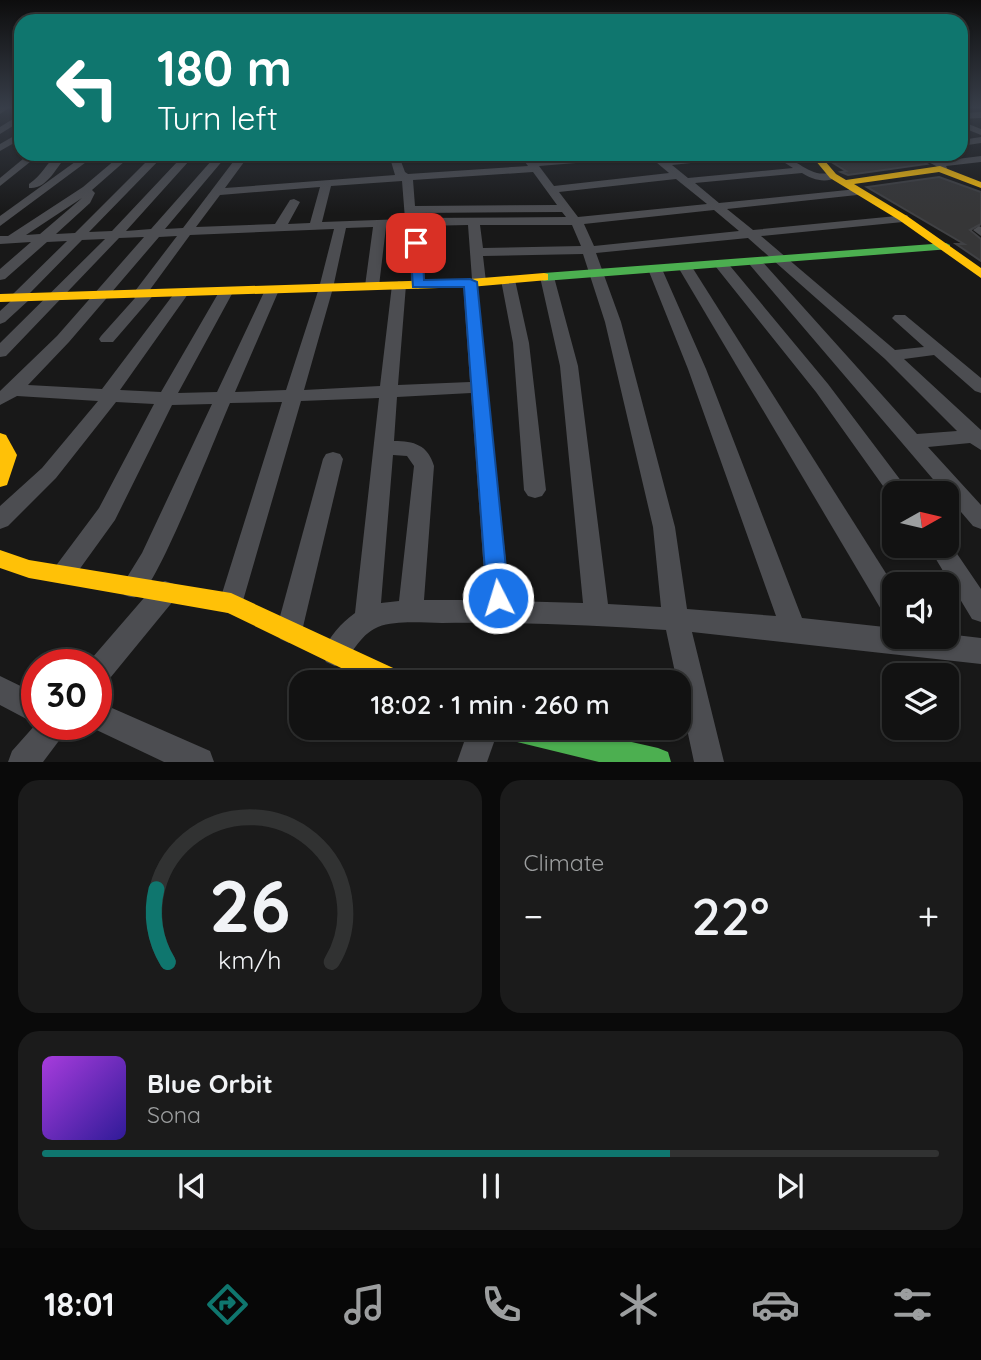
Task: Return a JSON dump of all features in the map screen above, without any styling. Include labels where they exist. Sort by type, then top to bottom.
[{"type":"street","points":[[412,218],[474,222],[717,206],[981,159]]},
{"type":"street","points":[[0,183],[27,161]]},
{"type":"street","points":[[0,210],[47,176],[55,161]]},
{"type":"street","points":[[0,222],[83,161]]},
{"type":"street","points":[[3,241],[87,189],[120,161]]},
{"type":"street","points":[[0,319],[154,161]]},
{"type":"street","points":[[0,352],[116,235],[183,161]]},
{"type":"street","points":[[7,395],[64,339],[217,161]]},
{"type":"street","points":[[107,339],[241,161]]},
{"type":"street","points":[[396,161],[400,174],[407,177]]},
{"type":"street","points":[[660,161],[783,260],[891,355],[979,439]]},
{"type":"street","points":[[663,163],[682,161]]},
{"type":"street","points":[[788,161],[818,177],[844,184],[903,218],[981,273]]},
{"type":"street","points":[[821,161],[844,184]]},
{"type":"street","points":[[931,161],[981,185]]},
{"type":"street","points":[[218,192],[407,177],[531,162],[572,215],[589,250],[612,322],[664,527],[673,608],[709,761]]},
{"type":"street","points":[[552,188],[803,170]]},
{"type":"street","points":[[335,653],[368,607],[388,391],[408,285],[412,218],[407,177]]},
{"type":"street","points":[[315,226],[327,182]]},
{"type":"street","points":[[0,276],[86,201],[89,193],[87,189]]},
{"type":"street","points":[[279,228],[294,202]]},
{"type":"street","points":[[3,241],[380,224],[412,218],[572,215]]},
{"type":"street","points":[[476,252],[589,250],[903,218]]},
{"type":"street","points":[[474,222],[474,282],[480,387],[499,604]]},
{"type":"street","points":[[372,286],[380,224]]},
{"type":"street","points":[[235,590],[326,288],[341,225]]},
{"type":"street","points":[[0,298],[181,294],[474,282],[946,247]]},
{"type":"street","points":[[755,262],[981,520]]},
{"type":"street","points":[[721,264],[822,388],[891,481]]},
{"type":"street","points":[[685,267],[882,588]]},
{"type":"street","points":[[655,269],[697,369],[790,621]]},
{"type":"street","points":[[547,277],[569,366],[595,604]]},
{"type":"street","points":[[508,280],[521,344],[535,490]]},
{"type":"street","points":[[142,573],[272,290]]},
{"type":"street","points":[[63,574],[107,514],[226,292]]},
{"type":"street","points":[[9,513],[49,473],[110,395],[181,294]]},
{"type":"street","points":[[900,318],[981,387]]},
{"type":"street","points":[[891,355],[937,350]]},
{"type":"street","points":[[7,395],[222,398],[480,387]]},
{"type":"street","points":[[0,439],[8,455],[0,480]]},
{"type":"street","points":[[913,441],[979,439]]},
{"type":"street","points":[[383,448],[407,448],[423,457],[411,604]]},
{"type":"street","points":[[289,631],[333,459]]},
{"type":"street","points":[[948,558],[981,611]]},
{"type":"street","points":[[0,559],[29,569],[63,574],[142,573],[165,592],[235,590],[289,631],[370,670]]},
{"type":"street","points":[[112,655],[165,592]]},
{"type":"street","points":[[368,607],[383,613],[411,604],[595,604],[673,608],[790,621],[882,635]]},
{"type":"street","points":[[959,647],[981,651]]},
{"type":"street","points":[[0,690],[21,701]]},
{"type":"street","points":[[112,723],[179,758]]},
{"type":"street","points":[[23,761],[41,740]]},
{"type":"street","points":[[472,761],[480,740]]},
{"type":"street","points":[[566,740],[658,761]]},
{"type":"building","points":[[922,161],[927,164],[848,175],[833,163]]},
{"type":"building","points":[[939,177],[981,192],[981,224],[970,230],[981,239],[981,261],[956,244],[964,244],[867,187]]},
{"type":"traffic: fast","points":[[544,277],[946,247]]},
{"type":"traffic: fast","points":[[564,740],[658,762]]},
{"type":"traffic: slow","points":[[820,161],[833,176],[903,218],[981,274]]},
{"type":"traffic: slow","points":[[843,183],[940,169],[981,185]]},
{"type":"traffic: slow","points":[[0,298],[470,283],[544,277]]},
{"type":"traffic: slow","points":[[0,439],[8,455],[0,480]]},
{"type":"traffic: slow","points":[[0,559],[29,569],[231,603],[370,670]]},
{"type":"route","points":[[416,243],[418,285],[470,282],[498,598]]}]
